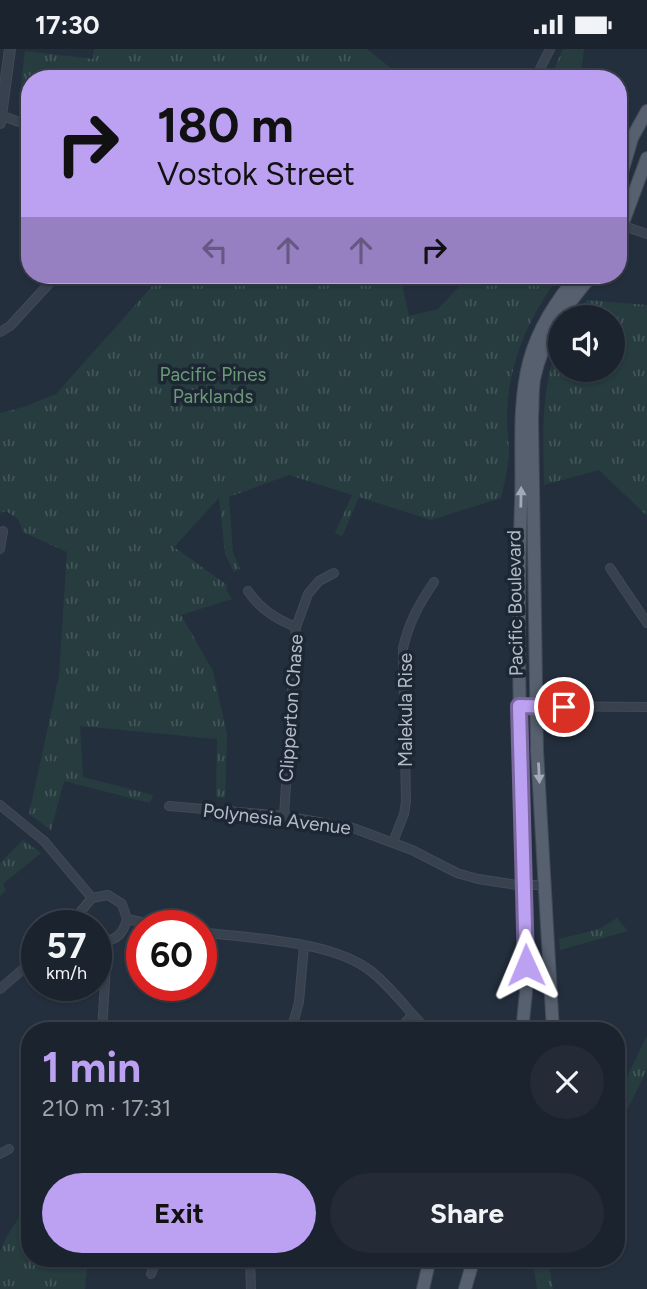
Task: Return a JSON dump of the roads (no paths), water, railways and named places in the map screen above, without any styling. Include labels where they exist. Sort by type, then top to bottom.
[{"type":"main road","points":[[627,155],[632,138],[647,111]]},
{"type":"main road","points":[[627,211],[647,158]]},
{"type":"main road","points":[[523,1022],[526,992],[518,618],[522,404],[536,341],[555,303],[570,284]]},
{"type":"main road","name":"Pacific Boulevard","points":[[552,1022],[543,885],[536,707],[532,418],[534,381],[544,348],[563,309],[584,284]]},
{"type":"main road","points":[[423,1289],[428,1267]]},
{"type":"main road","points":[[465,1289],[471,1267]]},
{"type":"street","points":[[10,49],[1,119],[21,124]]},
{"type":"street","points":[[540,70],[550,49]]},
{"type":"street","points":[[627,230],[647,234]]},
{"type":"street","points":[[0,332],[10,327],[49,284]]},
{"type":"street","points":[[0,549],[3,531]]},
{"type":"street","points":[[610,568],[647,623]]},
{"type":"street","name":"Clipperton Chase","points":[[284,816],[292,654],[296,627],[308,594],[319,581],[334,573]]},
{"type":"street","name":"Malekula Rise","points":[[393,842],[406,802],[403,648],[415,611],[434,582]]},
{"type":"street","points":[[248,591],[257,605],[296,627]]},
{"type":"street","points":[[519,706],[647,707]]},
{"type":"street","points":[[0,805],[44,841],[92,898]]},
{"type":"street","name":"Polynesia Avenue","points":[[169,806],[284,816],[353,828],[393,842],[457,873],[493,883],[543,885]]},
{"type":"street","points":[[82,910],[92,898],[100,895],[116,898],[126,911]]},
{"type":"street","points":[[112,937],[120,935],[126,921]]},
{"type":"street","points":[[217,934],[326,949],[371,970],[419,1022]]},
{"type":"street","points":[[293,1022],[299,1002],[304,946]]},
{"type":"street","points":[[0,989],[21,971]]},
{"type":"street","points":[[103,1022],[104,1001]]},
{"type":"street","points":[[406,1022],[412,1015]]},
{"type":"street","points":[[0,1154],[9,1149]]},
{"type":"street","points":[[152,1273],[154,1267]]},
{"type":"street","points":[[250,1267],[251,1289]]},
{"type":"park label","name":"Pacific Pines Parklands","points":[[213,385]]}]
